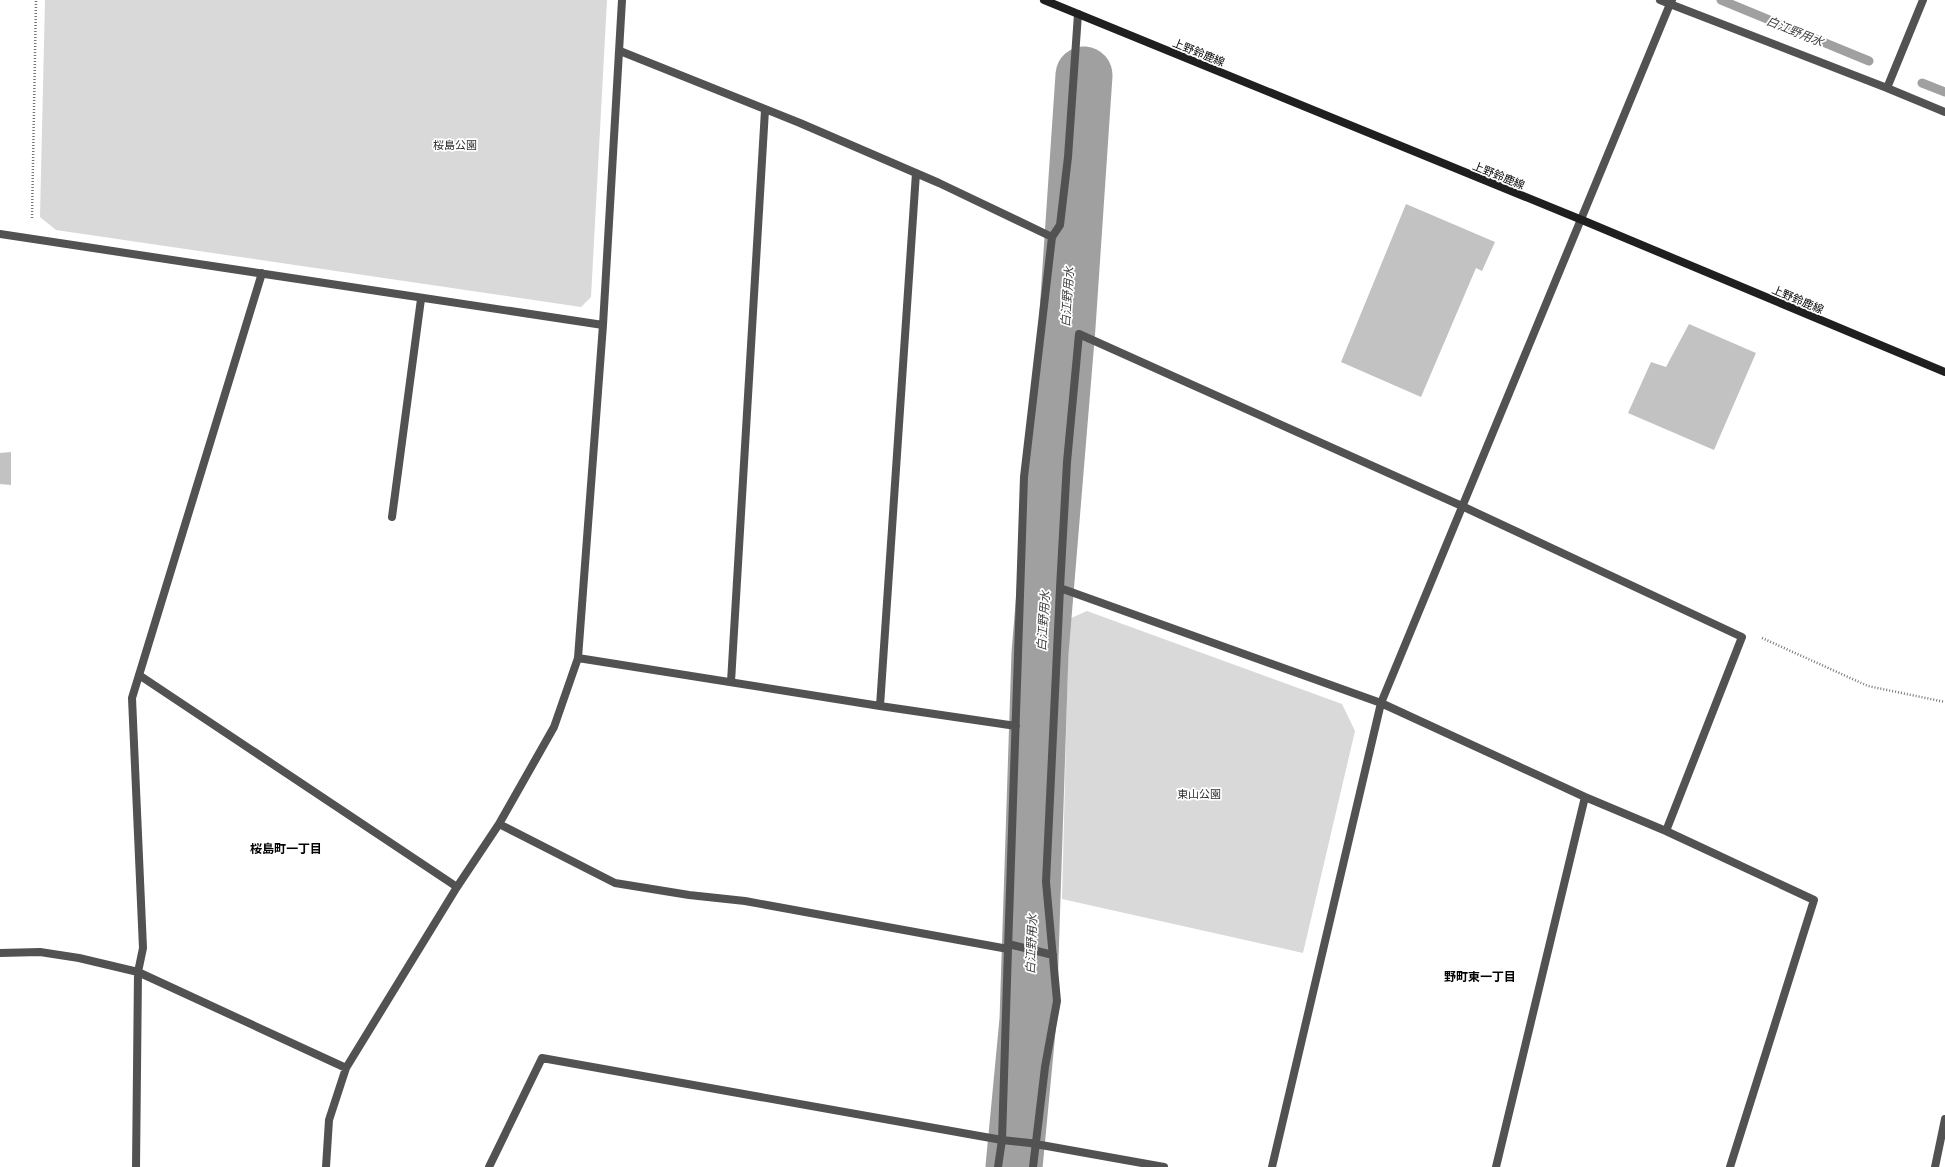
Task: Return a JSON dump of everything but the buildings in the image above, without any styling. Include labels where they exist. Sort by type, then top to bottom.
[{"type":"main road","name":"上野鈴鹿線","points":[[1044,0],[1582,220],[1945,372]]},
{"type":"street","points":[[326,1167],[329,1120],[346,1068],[457,887],[499,824],[554,727],[578,658],[603,325],[622,0]]},
{"type":"street","points":[[1660,0],[1671,2],[1945,112]]},
{"type":"street","points":[[1887,88],[1923,0]]},
{"type":"street","points":[[1272,1167],[1382,703],[1671,2]]},
{"type":"street","points":[[998,1167],[1005,1140],[1024,477],[1052,237],[1060,225],[1068,157],[1078,14]]},
{"type":"street","points":[[620,51],[916,173],[1052,237]]},
{"type":"street","points":[[731,682],[765,110]]},
{"type":"street","points":[[880,706],[916,173]]},
{"type":"street","points":[[0,234],[421,299],[603,325]]},
{"type":"street","points":[[136,1167],[138,972],[143,948],[132,698],[262,274]]},
{"type":"street","points":[[392,517],[421,299]]},
{"type":"street","points":[[1034,1167],[1033,1144],[1057,1001],[1046,882],[1067,462],[1079,334],[1464,506],[1742,637],[1666,831]]},
{"type":"street","points":[[1060,588],[1382,703],[1585,797],[1666,831],[1814,900],[1730,1167]]},
{"type":"street","points":[[578,658],[1016,726]]},
{"type":"street","points":[[140,675],[457,887]]},
{"type":"street","points":[[1496,1167],[1585,797]]},
{"type":"street","points":[[499,824],[615,883],[689,895],[746,901],[1011,946],[1053,955]]},
{"type":"street","points":[[0,952],[40,952],[71,956],[138,972],[346,1068]]},
{"type":"street","points":[[490,1167],[542,1058],[1164,1167]]},
{"type":"street","points":[[1935,1167],[1945,1118]]},
{"type":"path","points":[[31,239],[36,0]]},
{"type":"path","points":[[1742,637],[1755,635],[1868,686],[1945,702]]},
{"type":"green space","name":"桜島公園","points":[[45,0],[607,0],[591,297],[581,307],[56,230],[40,217]]},
{"type":"green space","name":"東山公園","points":[[1087,611],[1342,704],[1355,731],[1303,953],[1062,899],[1069,619]]},
{"type":"waterway","name":"白江野用水","points":[[1721,0],[1869,61]]},
{"type":"waterway","name":"白江野用水","points":[[1014,1167],[1028,1020],[1040,653],[1067,327],[1084,75]]},
{"type":"waterway","name":"白江野用水","points":[[1922,83],[1945,92]]},
{"type":"district","name":"桜島町一丁目","points":[[286,848]]},
{"type":"district","name":"野町東一丁目","points":[[1480,976]]}]
